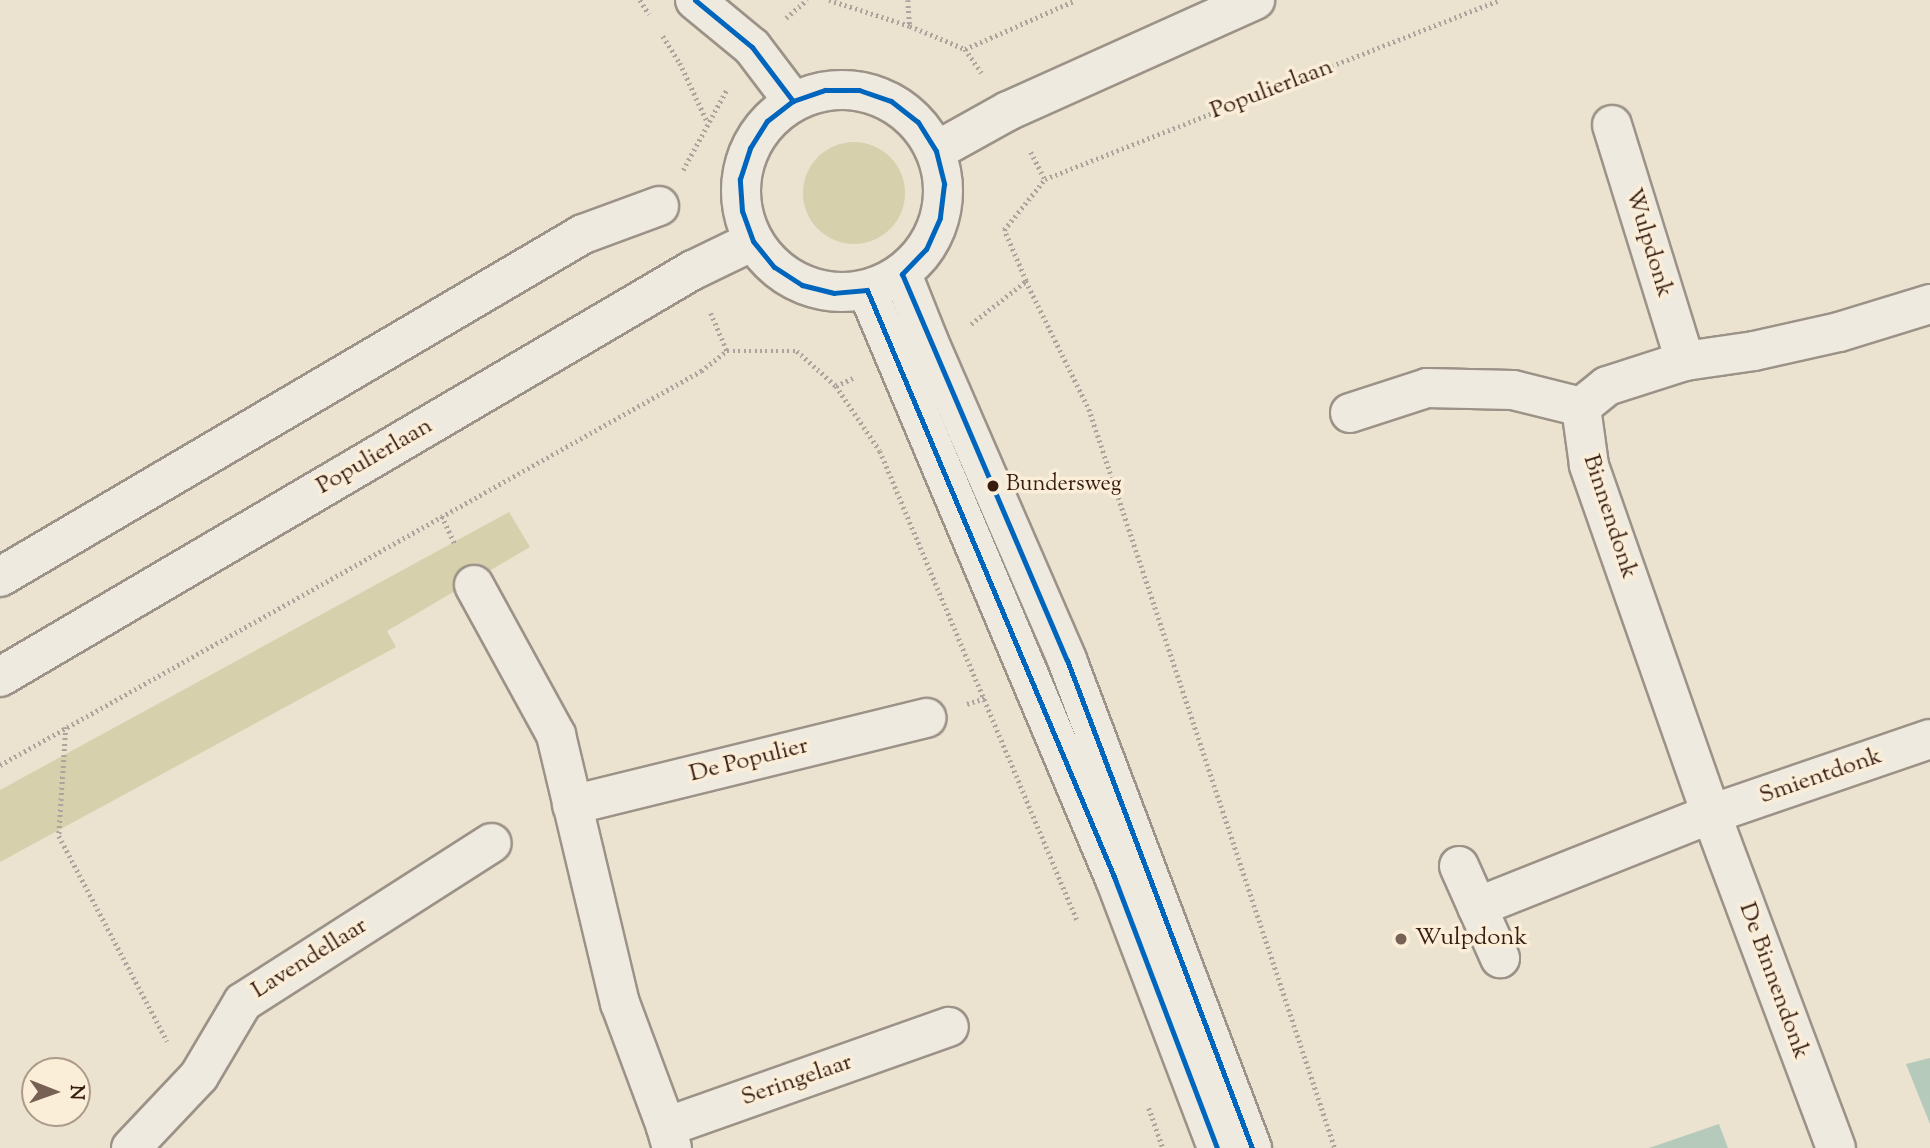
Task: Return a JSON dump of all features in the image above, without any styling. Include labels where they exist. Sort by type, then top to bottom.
[{"type":"street","points":[[695,0],[752,47],[793,101]]},
{"type":"street","points":[[936,151],[1008,111],[1255,0]]},
{"type":"street","points":[[825,90],[859,90],[891,101],[918,122],[936,151],[944,184],[940,218],[926,249],[902,274],[867,290],[834,293],[802,285],[774,267],[753,241],[743,211],[740,179],[750,148],[767,121],[793,101],[825,90]]},
{"type":"street","name":"Wulpdonk","points":[[1612,125],[1685,360]]},
{"type":"street","points":[[0,578],[583,234],[659,206]]},
{"type":"street","name":"Populierlaan","points":[[0,677],[694,270],[753,241]]},
{"type":"street","points":[[902,274],[934,355],[1067,660],[1252,1148]]},
{"type":"street","points":[[867,290],[1115,878],[1217,1148]]},
{"type":"street","points":[[1350,413],[1427,388],[1513,390],[1581,407],[1607,386],[1685,360],[1754,351],[1839,332],[1930,304]]},
{"type":"street","name":"Binnendonk","points":[[1581,407],[1589,466],[1711,814]]},
{"type":"street","points":[[474,585],[556,735],[620,1003],[669,1138]]},
{"type":"street","name":"De Populier","points":[[572,805],[926,718]]},
{"type":"street","name":"Smientdonk","points":[[1711,814],[1930,739]]},
{"type":"street","points":[[1477,907],[1711,814]]},
{"type":"street","name":"De Binnendonk","points":[[1711,814],[1836,1148]]},
{"type":"street","name":"Lavendellaar","points":[[136,1147],[192,1084],[243,1002],[492,843]]},
{"type":"street","points":[[1459,866],[1500,958]]},
{"type":"street","name":"Seringelaar","points":[[669,1138],[949,1027]]},
{"type":"path","points":[[640,0],[653,21]]},
{"type":"path","points":[[659,206],[691,158],[707,121],[752,47],[807,0]]},
{"type":"path","points":[[829,0],[910,26],[965,49],[1076,0]]},
{"type":"path","points":[[908,0],[910,26]]},
{"type":"path","name":"Populierlaan","points":[[1045,179],[1499,0]]},
{"type":"path","points":[[660,32],[680,63],[707,121]]},
{"type":"path","points":[[1026,281],[1089,409],[1335,1148]]},
{"type":"path","points":[[0,765],[701,370],[727,351]]},
{"type":"path","points":[[836,386],[880,451],[1081,928]]},
{"type":"path","points":[[66,727],[59,836],[192,1084]]},
{"type":"path","points":[[1144,1096],[1163,1148]]},
{"type":"shaded area","points":[[854,142],[874,145],[897,164],[902,173],[905,193],[902,213],[883,236],[874,241],[854,244],[834,241],[811,222],[806,213],[803,193],[806,173],[825,150],[834,145]]},
{"type":"shaded area","points":[[509,512],[530,547],[387,631],[396,647],[0,862],[0,790]]},
{"type":"shaded area","points":[[1930,1058],[1930,1124],[1906,1064]]},
{"type":"shaded area","points":[[1719,1124],[1728,1148],[1649,1148]]},
{"type":"transit line","points":[[695,0],[752,47],[793,101]]},
{"type":"transit line","points":[[1217,1148],[1115,879],[867,290],[834,293],[802,285],[774,267],[753,241],[742,211],[740,179],[750,148],[767,121],[793,101],[825,90],[859,90],[891,101],[918,122],[936,151],[944,184],[940,218],[926,249],[902,274],[1067,660],[1252,1148]]},
{"type":"place","name":"Bundersweg","points":[[993,486]]},
{"type":"place","name":"Wulpdonk","points":[[1401,939]]}]
